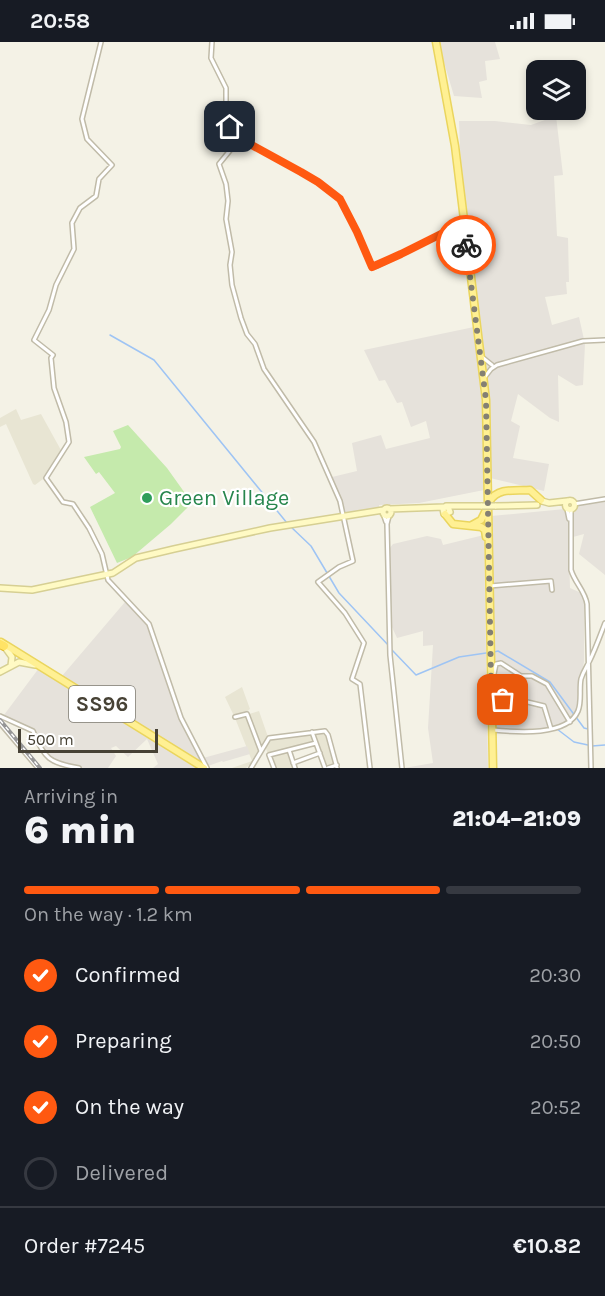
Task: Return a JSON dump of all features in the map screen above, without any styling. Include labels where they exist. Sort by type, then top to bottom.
[{"type":"main road","points":[[436,42],[455,146],[483,369],[489,476],[492,768]]},
{"type":"main road","points":[[484,382],[492,768]]},
{"type":"main road","points":[[489,476],[492,487],[503,491],[530,490],[538,501]]},
{"type":"main road","points":[[472,525],[482,520],[493,496],[503,491]]},
{"type":"main road","points":[[0,588],[32,590],[117,572],[136,558],[270,528],[343,516],[386,513],[398,508],[433,507],[446,511],[460,507],[488,508],[528,505],[538,501],[569,506]]},
{"type":"main road","points":[[446,511],[450,521],[456,525],[472,525],[484,529],[488,544]]},
{"type":"main road","points":[[1,644],[12,657],[10,667]]},
{"type":"main road","name":"SS96","points":[[1,644],[206,768]]},
{"type":"main road","name":"SS96","points":[[1,644],[200,768]]},
{"type":"main road","points":[[0,672],[23,662],[35,665]]},
{"type":"street","points":[[101,42],[82,119],[87,139],[112,165],[99,179],[96,196],[80,208],[72,223],[74,249],[56,285],[49,310],[34,340],[53,355],[51,358],[54,388],[66,422],[69,442],[46,478],[63,502],[73,504],[89,528],[104,558],[108,580],[149,624],[181,718],[206,768]]},
{"type":"street","points":[[212,42],[211,58],[226,88],[226,112],[236,143]]},
{"type":"street","points":[[236,143],[248,143],[318,182],[340,199],[372,267],[463,223]]},
{"type":"street","points":[[236,143],[219,164],[226,184],[228,201],[226,219],[232,252],[230,265],[232,285],[247,334],[255,344],[264,369],[314,442],[340,501],[353,561],[339,567],[318,582],[345,613],[364,643],[352,679],[360,684],[370,768]]},
{"type":"street","points":[[483,369],[583,341],[605,340]]},
{"type":"street","points":[[481,354],[493,366]]},
{"type":"street","points":[[484,382],[493,366]]},
{"type":"street","points":[[591,768],[587,604],[586,597],[573,578],[571,570],[569,506],[605,499]]},
{"type":"street","points":[[386,513],[390,655],[402,768]]},
{"type":"street","points":[[490,586],[551,581],[552,590]]},
{"type":"street","points":[[492,730],[512,732],[551,729],[570,722],[579,708],[581,681],[605,623]]},
{"type":"street","points":[[500,695],[494,688],[494,674],[496,664],[501,663],[521,676],[532,676],[548,684],[570,722]]},
{"type":"street","points":[[491,680],[493,691],[500,695],[544,706],[551,729]]},
{"type":"street","points":[[492,720],[494,705],[498,701],[496,698],[500,695]]},
{"type":"street","points":[[235,717],[248,714],[261,751]]},
{"type":"street","points":[[0,716],[33,731],[42,751],[53,761],[79,768]]},
{"type":"street","points":[[9,721],[1,724],[38,768]]},
{"type":"street","points":[[250,767],[269,738],[312,732],[322,732],[325,731],[337,766],[326,768],[312,732]]},
{"type":"street","points":[[274,768],[269,755],[316,743]]},
{"type":"street","points":[[288,750],[295,768]]},
{"type":"street","points":[[293,763],[320,753]]},
{"type":"shaded area","points":[[438,42],[495,42],[500,59],[485,61],[487,80],[479,82],[482,98],[454,96]]},
{"type":"shaded area","points":[[545,120],[556,120],[563,175],[554,176],[557,236],[568,238],[569,282],[566,282],[567,294],[545,297],[552,325],[579,317],[585,344],[583,385],[576,386],[558,375],[559,422],[518,394],[511,421],[520,426],[513,458],[549,464],[544,491],[490,478],[487,405],[461,175],[459,121],[495,121],[531,125]]},
{"type":"shaded area","points":[[474,327],[482,404],[484,490],[419,503],[379,505],[379,509],[371,511],[344,513],[332,477],[357,471],[352,443],[381,435],[386,449],[430,438],[426,421],[411,427],[402,402],[397,403],[385,380],[379,381],[364,350]]},
{"type":"shaded area","points":[[16,409],[21,420],[41,414],[62,452],[47,476],[35,485],[6,424],[0,427],[0,418]]},
{"type":"shaded area","points":[[605,502],[605,575],[579,554],[584,534],[573,537],[574,511],[578,505]]},
{"type":"shaded area","points":[[565,509],[568,521],[570,588],[584,597],[584,662],[578,688],[577,709],[566,723],[549,728],[494,729],[491,516]]},
{"type":"shaded area","points":[[484,535],[488,768],[404,768],[433,763],[428,728],[433,645],[423,646],[423,631],[397,638],[392,627],[389,549],[393,544],[427,536],[441,539],[443,545]]},
{"type":"shaded area","points":[[125,602],[128,602],[149,624],[181,718],[207,768],[153,768],[158,764],[147,739],[128,757],[116,746],[111,748],[116,756],[108,768],[74,768],[53,761],[44,754],[33,731],[6,719],[4,715],[39,668],[188,759],[62,676]]},
{"type":"shaded area","points":[[242,687],[250,709],[234,716],[225,697]]},
{"type":"shaded area","points":[[259,711],[268,737],[262,746],[249,714]]},
{"type":"shaded area","points":[[246,715],[259,751],[252,763],[246,768],[232,768],[252,761],[235,718]]},
{"type":"shaded area","points":[[323,733],[327,736],[335,765],[325,768],[314,734]]},
{"type":"shaded area","points":[[312,734],[315,743],[268,754],[265,746],[271,739]]},
{"type":"shaded area","points":[[247,746],[250,754],[223,762],[208,766],[203,758]]},
{"type":"shaded area","points":[[288,751],[294,768],[274,768],[270,756]]},
{"type":"green space","name":"Green Village","points":[[128,425],[167,468],[192,503],[132,557],[117,563],[90,507],[115,493],[99,472],[96,474],[84,457],[120,449],[113,431]]},
{"type":"waterway","points":[[110,335],[154,360],[287,523]]},
{"type":"waterway","points":[[290,526],[311,546],[339,593],[389,646]]},
{"type":"waterway","points":[[392,650],[416,675],[459,657],[486,653]]},
{"type":"waterway","points":[[494,652],[498,651],[550,682],[584,728],[588,729]]},
{"type":"waterway","points":[[557,729],[574,742],[588,745]]},
{"type":"waterway","points":[[592,746],[605,745]]},
{"type":"railway","points":[[0,720],[40,768]]},
{"type":"way so far","points":[[466,245],[486,400],[491,680],[493,691],[498,695],[501,694],[504,697],[503,700]]},
{"type":"place","name":"Green Village","points":[[147,498]]},
{"type":"route","points":[[230,127],[236,143],[248,143],[251,147],[318,182],[340,199],[372,267],[463,223],[466,245]]}]
